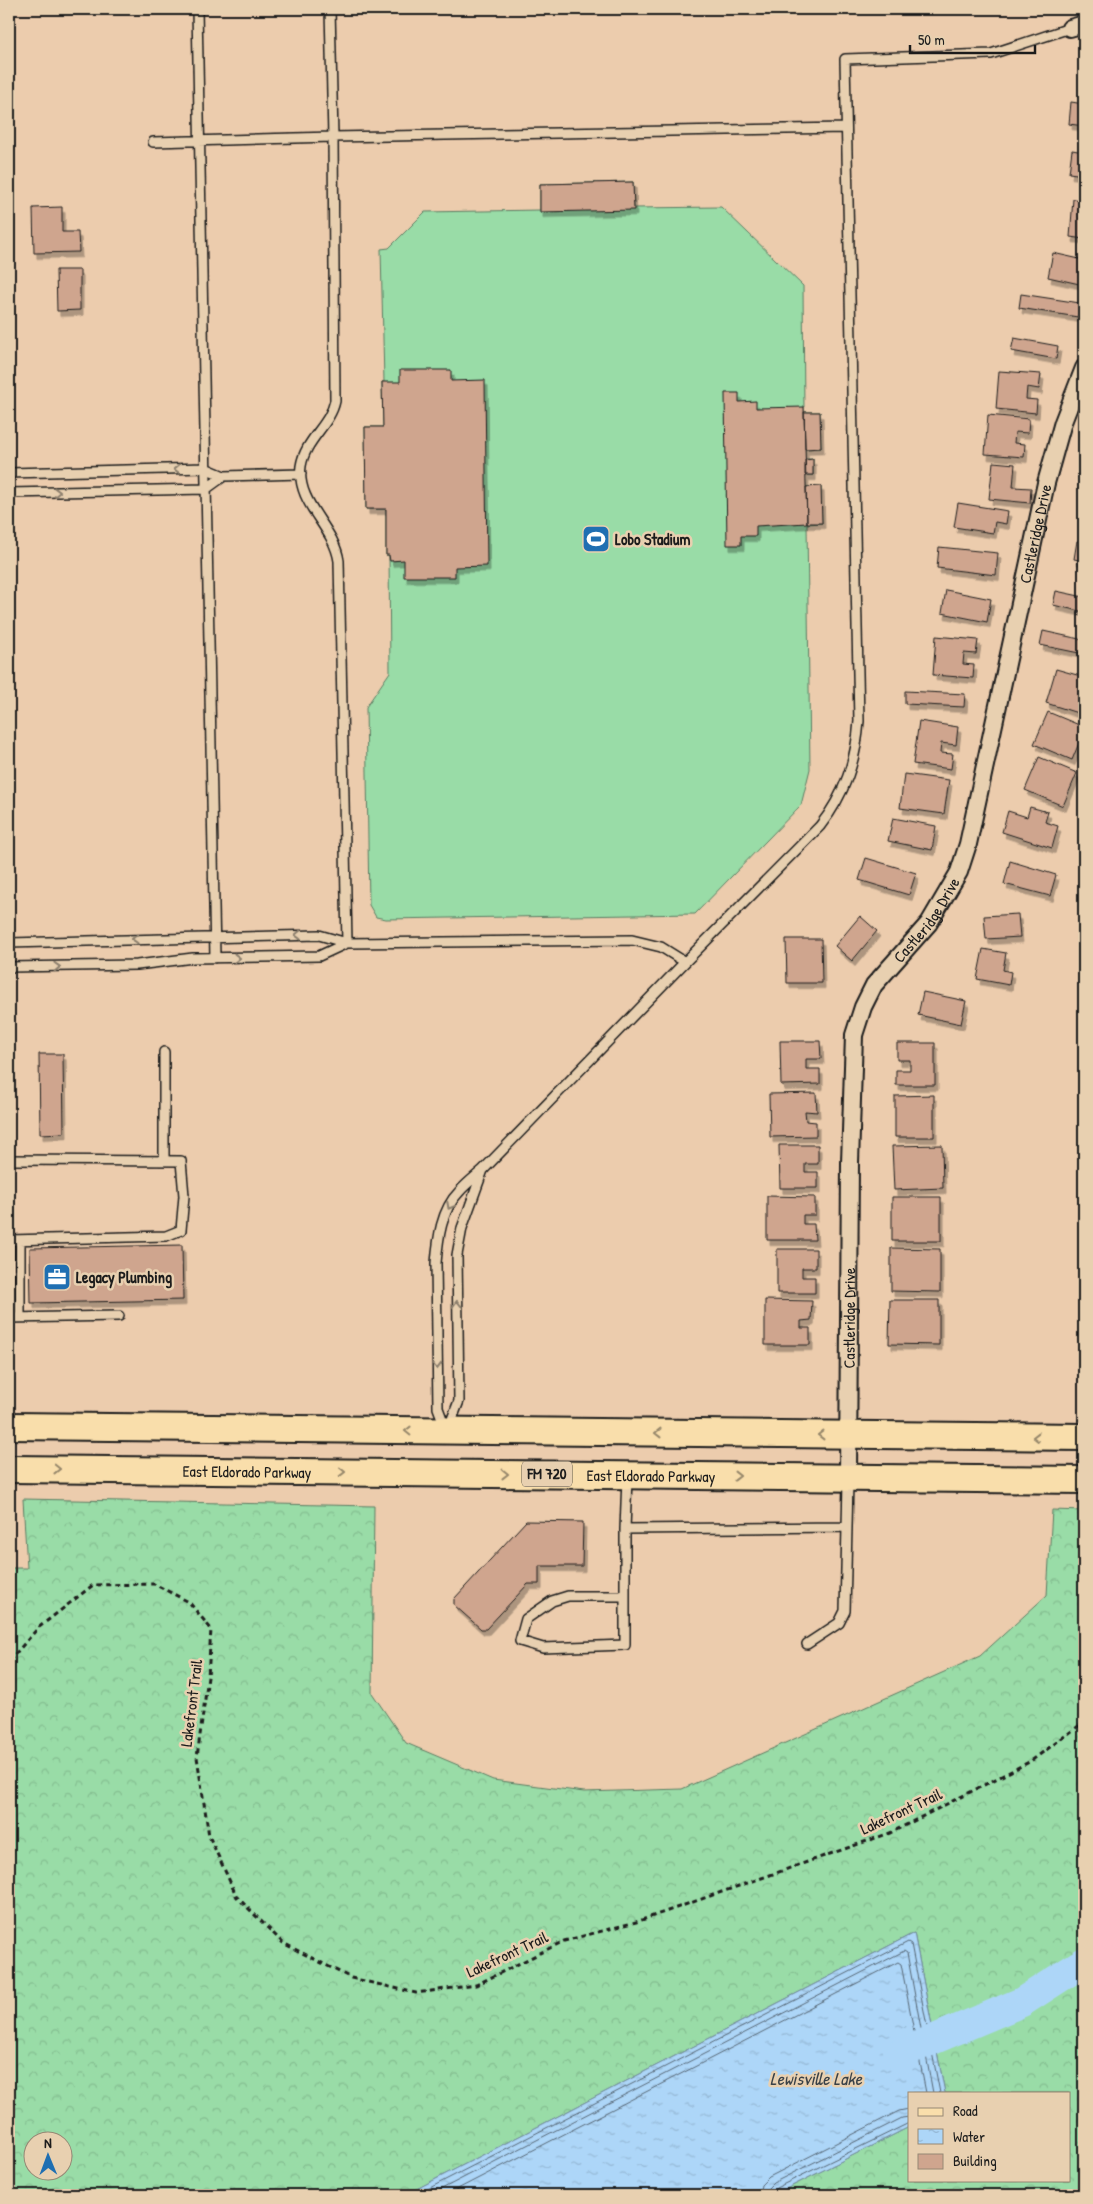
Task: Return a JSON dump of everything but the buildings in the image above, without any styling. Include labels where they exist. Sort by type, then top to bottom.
[{"type":"main road","points":[[9,1426],[447,1432],[1084,1437]]},
{"type":"main road","name":"East Eldorado Parkway","points":[[9,1468],[1084,1480]]},
{"type":"street","name":"Castleridge Drive","points":[[848,1477],[850,1173],[854,1035],[863,1007],[874,985],[929,923],[959,872],[968,844],[1046,484],[1064,422],[1084,368]]},
{"type":"lane","points":[[197,9],[215,958]]},
{"type":"lane","points":[[330,9],[336,401],[331,416],[306,452],[301,474],[307,501],[337,548],[347,943]]},
{"type":"lane","points":[[447,1432],[438,1408],[436,1263],[438,1242],[449,1206],[458,1193],[483,1170],[820,826],[843,789],[854,762],[857,748],[859,713],[845,59],[991,54],[1077,26]]},
{"type":"lane","points":[[153,142],[846,128]]},
{"type":"lane","points":[[9,473],[206,468],[224,476],[301,474]]},
{"type":"lane","points":[[9,493],[206,489],[224,476]]},
{"type":"lane","points":[[9,943],[214,936],[319,935],[347,943],[632,940],[661,947],[685,962]]},
{"type":"lane","points":[[9,967],[137,965],[193,958],[319,956],[347,943]]},
{"type":"lane","points":[[164,1052],[164,1161]]},
{"type":"lane","points":[[9,1160],[181,1161],[184,1196],[181,1230],[166,1236],[9,1240]]},
{"type":"lane","points":[[447,1432],[459,1401],[457,1255],[462,1228],[483,1170]]},
{"type":"lane","points":[[20,1240],[20,1318]]},
{"type":"lane","points":[[9,1318],[119,1316]]},
{"type":"lane","points":[[625,1596],[568,1596],[552,1601],[526,1620],[520,1641],[543,1648],[625,1645],[625,1596],[625,1529],[628,1475]]},
{"type":"lane","points":[[807,1644],[840,1623],[845,1611],[848,1477]]},
{"type":"lane","points":[[625,1529],[847,1527]]},
{"type":"path","name":"Lakefront Trail","points":[[9,1661],[38,1628],[93,1585],[154,1584],[189,1602],[211,1630],[208,1677],[197,1757],[209,1836],[237,1897],[283,1943],[351,1978],[416,1993],[476,1985],[564,1941],[636,1922],[890,1833],[1031,1761],[1084,1722]]},
{"type":"green space","name":"Lobo Stadium","points":[[633,182],[634,208],[721,207],[803,286],[804,412],[820,412],[821,448],[805,449],[805,459],[813,459],[813,475],[805,475],[806,487],[821,486],[822,523],[807,524],[810,769],[801,805],[695,914],[386,919],[376,917],[369,905],[366,707],[390,672],[389,555],[386,555],[386,509],[366,509],[365,427],[383,427],[382,382],[384,382],[381,249],[389,248],[425,212],[540,210],[540,184]]},
{"type":"green space","points":[[23,1499],[374,1506],[372,1693],[406,1743],[493,1780],[584,1792],[682,1789],[980,1656],[1047,1595],[1052,1510],[1084,1511],[1084,2195],[774,2195],[908,2128],[908,2182],[1070,2182],[1070,2092],[945,2092],[914,1933],[405,2195],[9,2195],[9,1568],[27,1568]]},
{"type":"water","name":"Lewisville Lake","points":[[914,1933],[945,2092],[908,2092],[908,2128],[774,2195],[405,2195]]},
{"type":"waterway","points":[[897,2055],[1022,2002],[1084,1962]]},
{"type":"place","name":"Lobo Stadium","points":[[596,539]]},
{"type":"place","name":"Legacy Plumbing","points":[[57,1277]]}]
